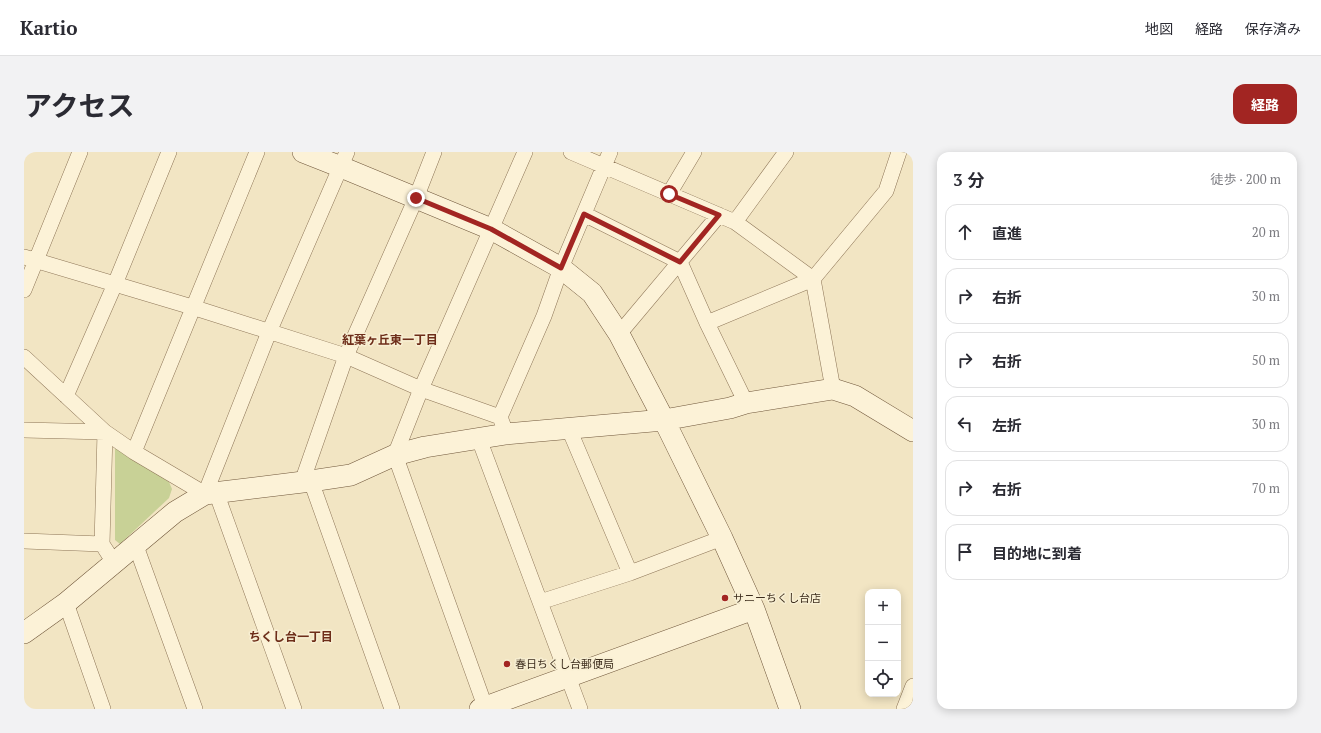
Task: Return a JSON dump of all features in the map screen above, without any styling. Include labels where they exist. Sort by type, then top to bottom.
[{"type":"street","points":[[24,290],[30,258],[80,152]]},
{"type":"street","points":[[66,396],[115,284],[169,152]]},
{"type":"street","points":[[134,452],[257,152]]},
{"type":"street","points":[[303,152],[344,159],[416,198],[491,229],[561,268],[592,293],[619,334],[664,420],[722,538],[754,609],[790,709]]},
{"type":"street","points":[[392,709],[306,482],[346,356],[416,198],[434,152]]},
{"type":"street","points":[[524,152],[421,389],[395,456],[484,708],[754,609]]},
{"type":"street","points":[[571,152],[735,222],[813,279],[833,390]]},
{"type":"street","points":[[26,630],[66,603],[115,564],[175,512],[211,493],[306,482],[351,475],[395,456],[425,447],[479,439],[503,425],[561,268],[610,152]]},
{"type":"street","points":[[669,194],[694,152]]},
{"type":"street","points":[[735,222],[786,152]]},
{"type":"street","points":[[707,323],[813,279],[886,191],[899,152]]},
{"type":"street","points":[[294,709],[211,493],[269,332],[344,159]]},
{"type":"street","points":[[584,214],[680,262],[707,323],[746,403]]},
{"type":"street","points":[[619,334],[719,215]]},
{"type":"street","points":[[30,258],[346,356],[503,425],[569,429],[664,420],[730,408],[746,403],[833,390],[856,396],[913,431]]},
{"type":"street","points":[[24,357],[106,432],[134,452],[211,493]]},
{"type":"street","points":[[569,429],[630,573]]},
{"type":"street","points":[[24,430],[106,432]]},
{"type":"street","points":[[106,432],[102,544],[115,564]]},
{"type":"street","points":[[479,439],[580,709]]},
{"type":"street","points":[[540,602],[630,573],[722,538]]},
{"type":"street","points":[[24,541],[102,544]]},
{"type":"street","points":[[136,546],[195,709]]},
{"type":"street","points":[[66,603],[104,709]]},
{"type":"street","points":[[904,709],[913,686]]},
{"type":"green space","points":[[120,448],[169,482],[172,489],[169,498],[120,544],[115,540],[115,449]]},
{"type":"place","name":"サニーちくし台店","points":[[725,598]]},
{"type":"place","name":"春日ちくし台郵便局","points":[[507,664]]},
{"type":"district","name":"紅葉ヶ丘東一丁目","points":[[390,340]]},
{"type":"district","name":"ちくし台一丁目","points":[[291,637]]},
{"type":"route","points":[[416,198],[491,229],[561,268],[584,214],[680,262],[719,215],[669,194]]}]
